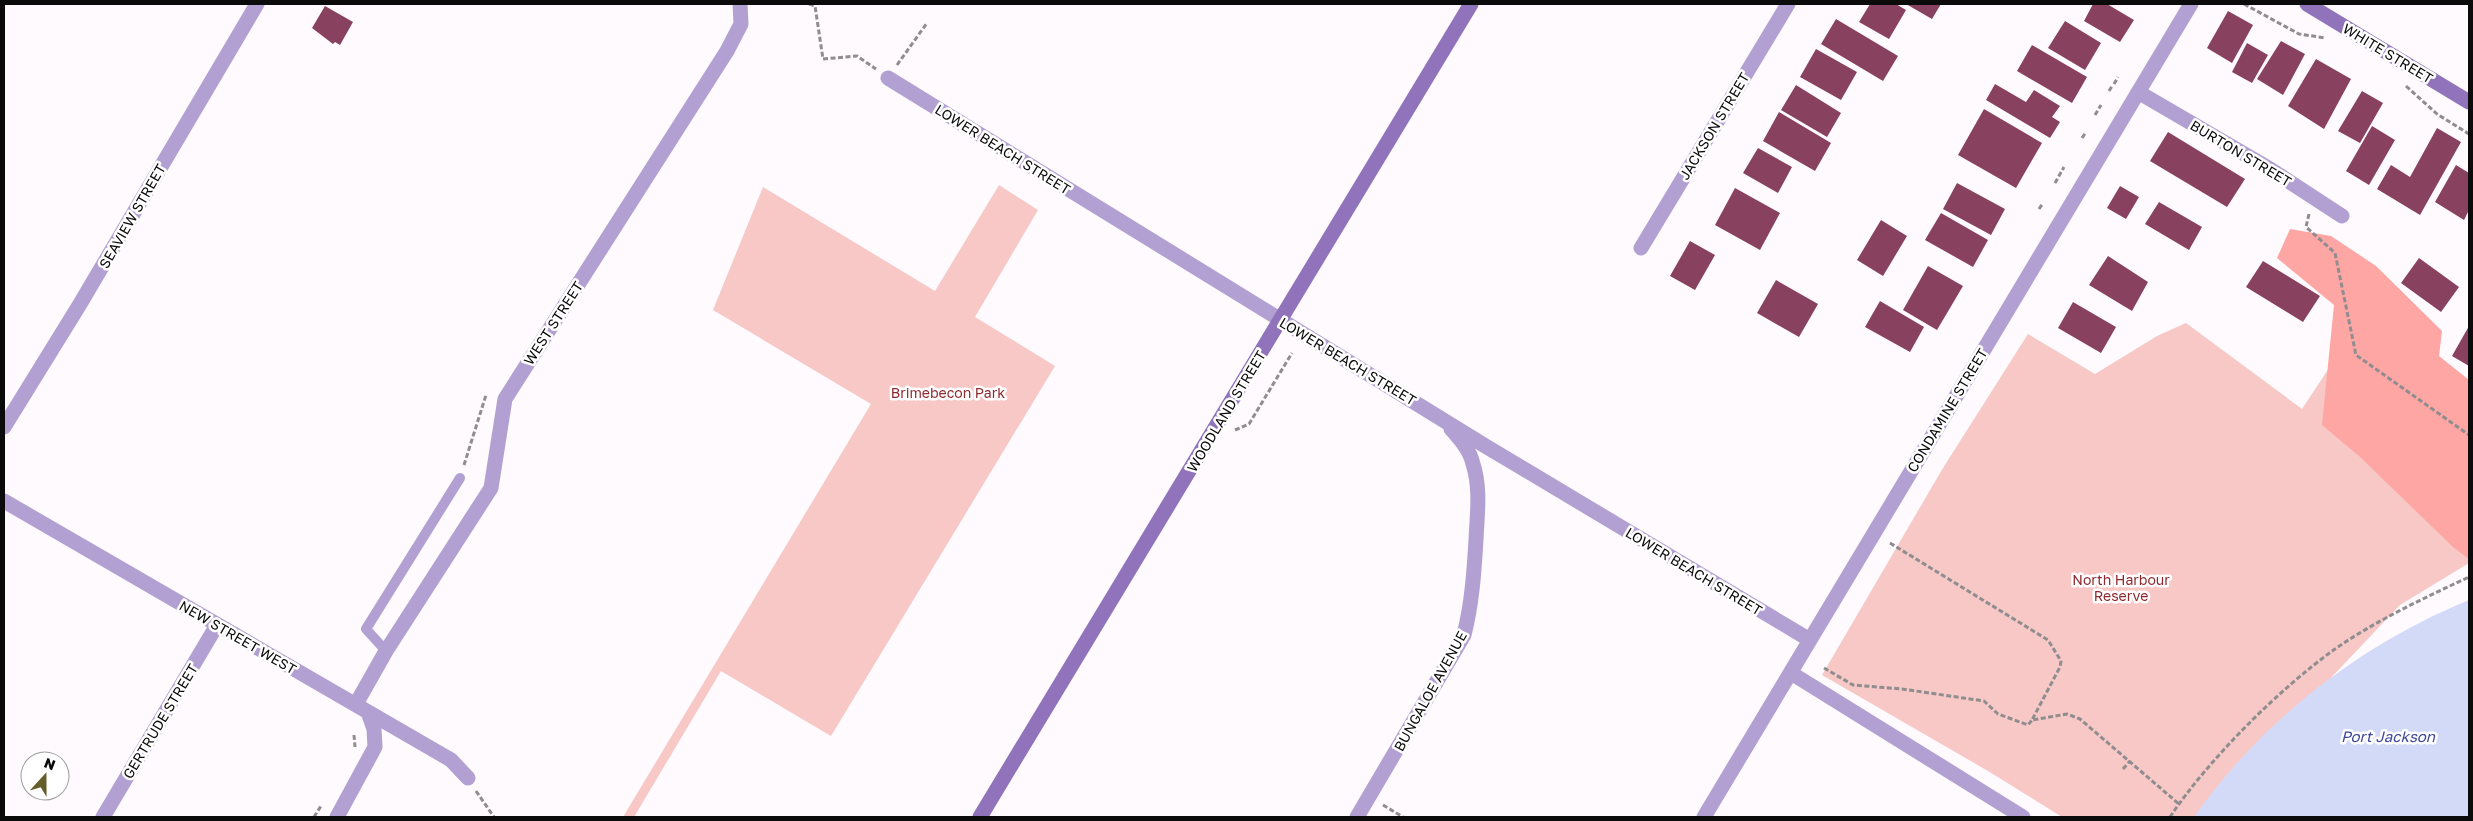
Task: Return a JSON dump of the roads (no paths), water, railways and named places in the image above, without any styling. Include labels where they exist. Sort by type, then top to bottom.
[{"type":"street","name":"SEAVIEW STREET","points":[[4,427],[80,304],[257,4]]},
{"type":"street","name":"WEST STREET","points":[[362,708],[386,651],[491,488],[505,399],[727,51],[741,24],[740,4]]},
{"type":"street","name":"WOODLAND STREET","points":[[980,817],[1471,4]]},
{"type":"street","name":"JACKSON STREET","points":[[1641,248],[1788,4]]},
{"type":"street","name":"CONDAMINE STREET","points":[[1704,817],[2191,4]]},
{"type":"street","name":"WHITE STREET","points":[[2308,4],[2469,102]]},
{"type":"street","name":"LOWER BEACH STREET","points":[[888,78],[1440,417],[1810,640]]},
{"type":"street","name":"BURTON STREET","points":[[2138,92],[2204,129],[2342,216]]},
{"type":"street","name":"BUNGALOE AVENUE","points":[[1357,817],[1464,635],[1472,606],[1478,497],[1476,478],[1473,462],[1467,449],[1440,417]]},
{"type":"street","name":"NEW STREET WEST","points":[[4,501],[452,760],[468,778]]},
{"type":"street","name":"GERTRUDE STREET","points":[[103,817],[216,625]]},
{"type":"street","points":[[1791,673],[2023,817]]},
{"type":"street","points":[[337,817],[375,747],[374,728],[362,708]]},
{"type":"lane","points":[[386,651],[366,629],[460,478]]},
{"type":"water","name":"Port Jackson","points":[[2469,600],[2469,817],[2194,817],[2250,749],[2316,689],[2390,639],[2429,618]]},
{"type":"park label","name":"Brimebecon Park","points":[[948,392]]},
{"type":"park label","name":"North Harbour Reserve","points":[[2121,588]]}]
